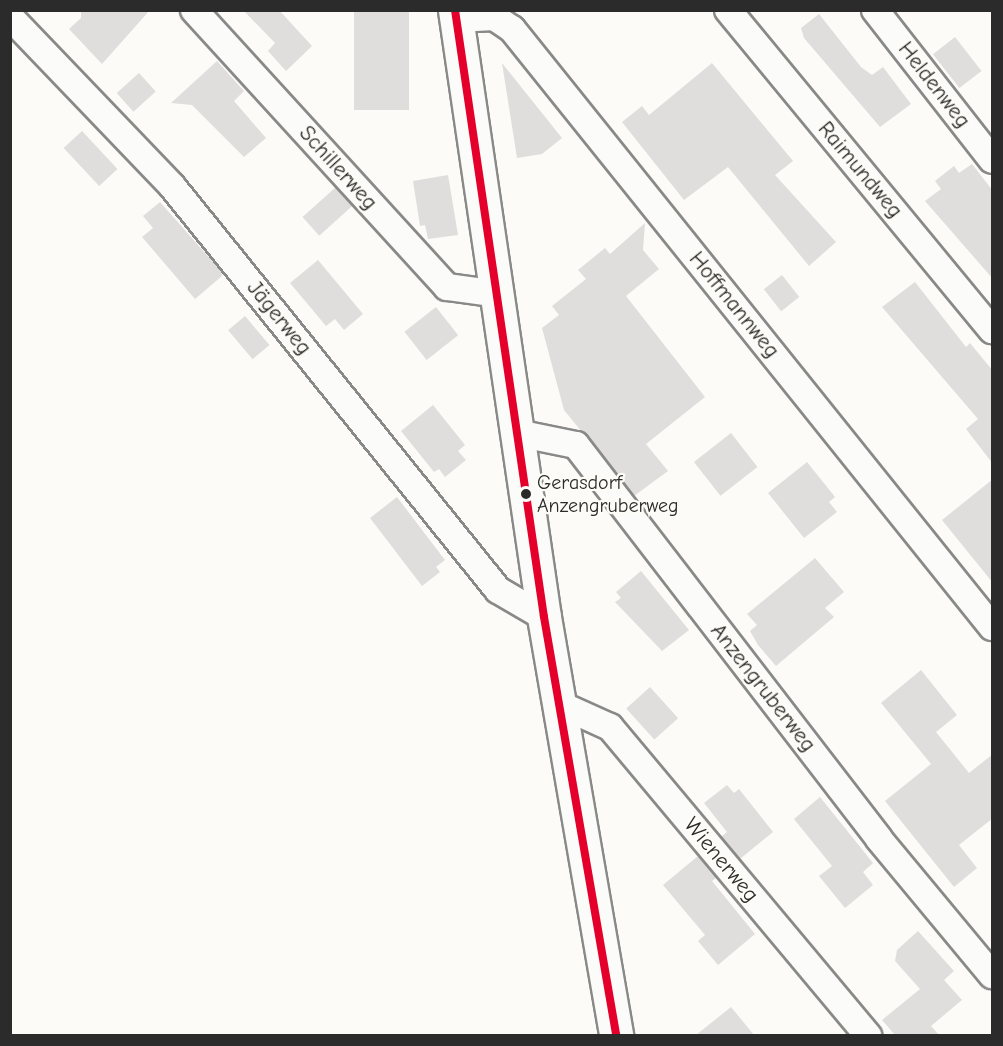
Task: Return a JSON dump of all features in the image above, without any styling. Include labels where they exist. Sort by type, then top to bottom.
[{"type":"main road","points":[[456,15],[544,617],[616,1035]]},
{"type":"street","name":"Schillerweg","points":[[194,10],[447,288],[498,294]]},
{"type":"street","name":"Raimundweg","points":[[728,10],[993,330]]},
{"type":"street","name":"Heldenweg","points":[[875,10],[993,160]]},
{"type":"street","name":"Hoffmannweg","points":[[456,15],[494,16],[512,29],[993,627]]},
{"type":"street","name":"Jägerweg","points":[[10,17],[172,186],[498,590],[544,617]]},
{"type":"street","name":"Anzengruberweg","points":[[518,433],[576,445],[879,839],[993,975]]},
{"type":"street","name":"Wienerweg","points":[[559,704],[610,727],[868,1035]]},
{"type":"building","points":[[81,10],[150,10],[102,64],[69,29],[81,18]]},
{"type":"building","points":[[243,10],[279,10],[312,46],[286,71],[268,51],[275,43]]},
{"type":"building","points":[[354,10],[409,10],[409,110],[354,110]]},
{"type":"building","points":[[819,14],[861,67],[872,75],[883,67],[911,104],[880,127],[804,38],[801,28]]},
{"type":"building","points":[[955,37],[981,71],[959,88],[933,54]]},
{"type":"building","points":[[217,61],[244,91],[234,101],[266,138],[244,157],[192,105],[171,103]]},
{"type":"building","points":[[502,63],[562,138],[542,154],[517,158]]},
{"type":"building","points":[[712,63],[793,161],[775,175],[836,242],[809,266],[728,167],[684,200],[622,122],[642,106],[649,115]]},
{"type":"building","points":[[139,73],[156,92],[133,112],[117,93]]},
{"type":"building","points":[[82,131],[117,169],[99,186],[64,148]]},
{"type":"building","points":[[972,164],[993,191],[993,279],[925,201],[941,189],[935,181],[954,166],[959,173]]},
{"type":"building","points":[[448,175],[458,235],[428,239],[425,225],[420,226],[413,181]]},
{"type":"building","points":[[336,187],[353,206],[319,236],[303,217]]},
{"type":"building","points":[[160,202],[221,271],[222,276],[195,299],[142,237],[153,228],[143,216]]},
{"type":"building","points":[[645,223],[643,250],[659,269],[626,296],[705,397],[646,444],[668,471],[634,496],[564,410],[542,328],[559,315],[552,306],[586,279],[578,270],[605,248],[610,254]]},
{"type":"building","points":[[318,260],[363,314],[344,330],[335,319],[326,326],[290,283]]},
{"type":"building","points":[[782,275],[799,297],[781,311],[764,289]]},
{"type":"building","points":[[915,282],[966,347],[970,343],[993,371],[993,464],[966,429],[978,419],[882,307]]},
{"type":"building","points":[[436,307],[458,335],[427,360],[404,332]]},
{"type":"building","points":[[245,316],[269,345],[253,359],[228,330]]},
{"type":"building","points":[[433,405],[465,445],[458,451],[466,460],[445,477],[439,469],[434,472],[401,431]]},
{"type":"building","points":[[731,433],[757,467],[720,496],[694,462]]},
{"type":"building","points":[[807,462],[835,497],[829,502],[837,512],[804,538],[768,493]]},
{"type":"building","points":[[993,479],[993,583],[942,520]]},
{"type":"building","points":[[397,497],[445,560],[436,567],[440,572],[422,586],[370,518]]},
{"type":"building","points":[[815,558],[844,592],[825,608],[834,617],[776,666],[758,645],[750,631],[757,625],[747,614]]},
{"type":"building","points":[[641,571],[689,630],[662,651],[615,602],[621,598],[616,592]]},
{"type":"building","points":[[921,670],[957,715],[936,732],[969,773],[993,754],[993,818],[959,845],[977,868],[954,887],[885,801],[931,764],[881,703]]},
{"type":"building","points":[[650,687],[678,718],[654,740],[626,708]]},
{"type":"building","points":[[727,785],[734,793],[739,789],[773,832],[740,859],[721,837],[727,832],[704,803]]},
{"type":"building","points":[[820,797],[873,863],[863,872],[873,885],[845,908],[819,876],[832,866],[794,819]]},
{"type":"building","points":[[698,856],[716,878],[712,881],[755,934],[718,965],[698,941],[705,935],[663,885]]},
{"type":"building","points":[[918,931],[954,971],[944,980],[962,1000],[931,1026],[939,1035],[895,1035],[882,1020],[920,989],[895,961],[897,950]]},
{"type":"building","points":[[731,1007],[754,1035],[696,1035]]},
{"type":"transit line","points":[[455,10],[544,617],[616,1036]]},
{"type":"place","name":"Gerasdorf Anzengruberweg","points":[[526,494]]}]
